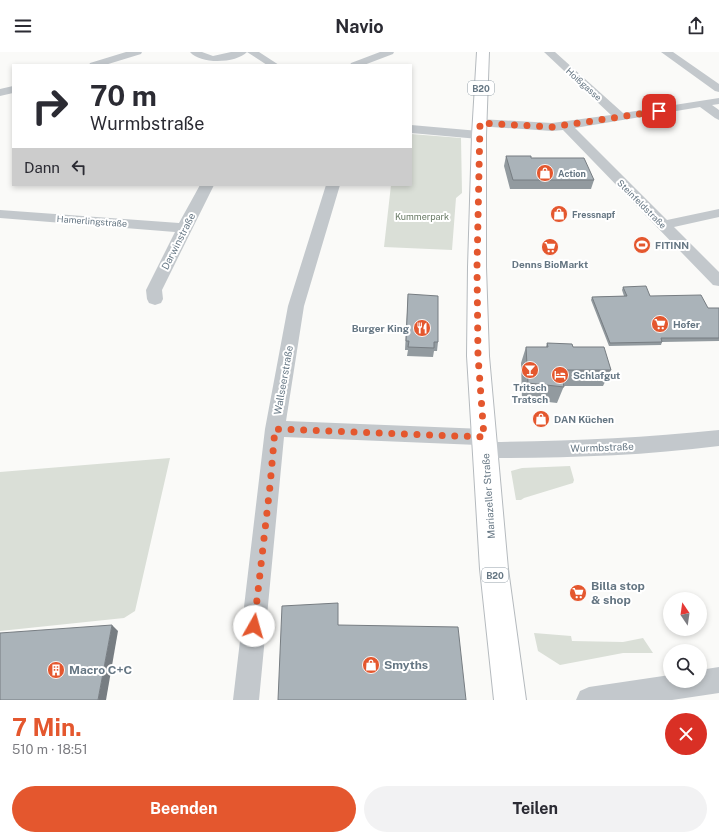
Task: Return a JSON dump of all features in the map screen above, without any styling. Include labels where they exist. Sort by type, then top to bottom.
[{"type":"main road","name":"Mariazeller Straße","points":[[483,52],[479,129],[477,267],[478,356],[494,569],[510,700]]},
{"type":"street","points":[[97,64],[137,52]]},
{"type":"street","points":[[195,52],[203,58],[210,59],[217,59],[242,52]]},
{"type":"street","points":[[252,52],[272,64]]},
{"type":"street","points":[[358,64],[389,52]]},
{"type":"street","name":"Hoißgasse","points":[[549,52],[620,117]]},
{"type":"street","points":[[666,52],[719,89]]},
{"type":"street","points":[[0,93],[12,89]]},
{"type":"street","points":[[0,100],[12,100]]},
{"type":"street","points":[[412,129],[479,129],[566,126],[719,101]]},
{"type":"street","points":[[703,104],[719,116]]},
{"type":"street","name":"Steinfeldstraße","points":[[566,126],[719,281]]},
{"type":"street","name":"Darwinstraße","points":[[155,300],[154,290],[206,186]]},
{"type":"street","name":"Wallseerstraße","points":[[246,700],[275,429],[296,306],[333,186]]},
{"type":"street","points":[[664,225],[719,213]]},
{"type":"street","name":"Hamerlingstraße","points":[[0,214],[184,228]]},
{"type":"street","name":"Wurmbstraße","points":[[275,429],[484,443],[621,446],[688,442],[719,438]]},
{"type":"street","points":[[589,700],[719,680]]},
{"type":"green space","name":"Kummerpark","points":[[412,134],[461,138],[462,193],[456,198],[452,250],[384,247],[391,186],[412,186]]},
{"type":"green space","points":[[170,458],[135,611],[124,618],[0,631],[0,472]]},
{"type":"green space","points":[[570,466],[574,480],[573,483],[521,500],[516,500],[511,471],[522,468]]},
{"type":"green space","points":[[534,633],[571,636],[572,641],[623,642],[643,638],[653,653],[623,653],[560,665],[538,651]]},
{"type":"building","points":[[506,156],[531,156],[531,158],[584,158],[594,180],[513,180]]},
{"type":"building","name":"Hofer","points":[[646,286],[650,296],[701,295],[708,308],[719,308],[719,338],[661,338],[662,342],[610,343],[592,297],[627,296],[623,287]]},
{"type":"building","name":"Burger King","points":[[408,294],[438,296],[438,342],[434,342],[434,348],[408,347],[409,341],[406,341]]},
{"type":"building","points":[[547,343],[572,344],[573,347],[604,347],[611,370],[561,370],[564,387],[528,383],[526,347],[548,347]]},
{"type":"building","name":"Smyths","points":[[338,603],[338,625],[458,627],[466,700],[278,700],[282,606]]},
{"type":"building","name":"Macro C+C","points":[[112,625],[98,700],[0,700],[0,633]]},
{"type":"place","name":"Action","points":[[545,173]]},
{"type":"place","name":"Fressnapf","points":[[559,214]]},
{"type":"place","name":"FITINN","points":[[642,245]]},
{"type":"place","name":"Denns BioMarkt","points":[[550,247]]},
{"type":"place","name":"Hofer","points":[[660,324]]},
{"type":"place","name":"Burger King","points":[[422,328]]},
{"type":"place","name":"Tritsch Tratsch","points":[[530,370]]},
{"type":"place","name":"Schlafgut","points":[[560,375]]},
{"type":"place","name":"DAN Küchen","points":[[541,419]]},
{"type":"place","name":"Billa stop & shop","points":[[578,593]]},
{"type":"place","name":"Smyths","points":[[371,665]]},
{"type":"place","name":"Macro C+C","points":[[56,670]]},
{"type":"route","points":[[254,626],[275,429],[484,437],[478,356],[477,267],[480,123],[552,127],[659,111]]}]
